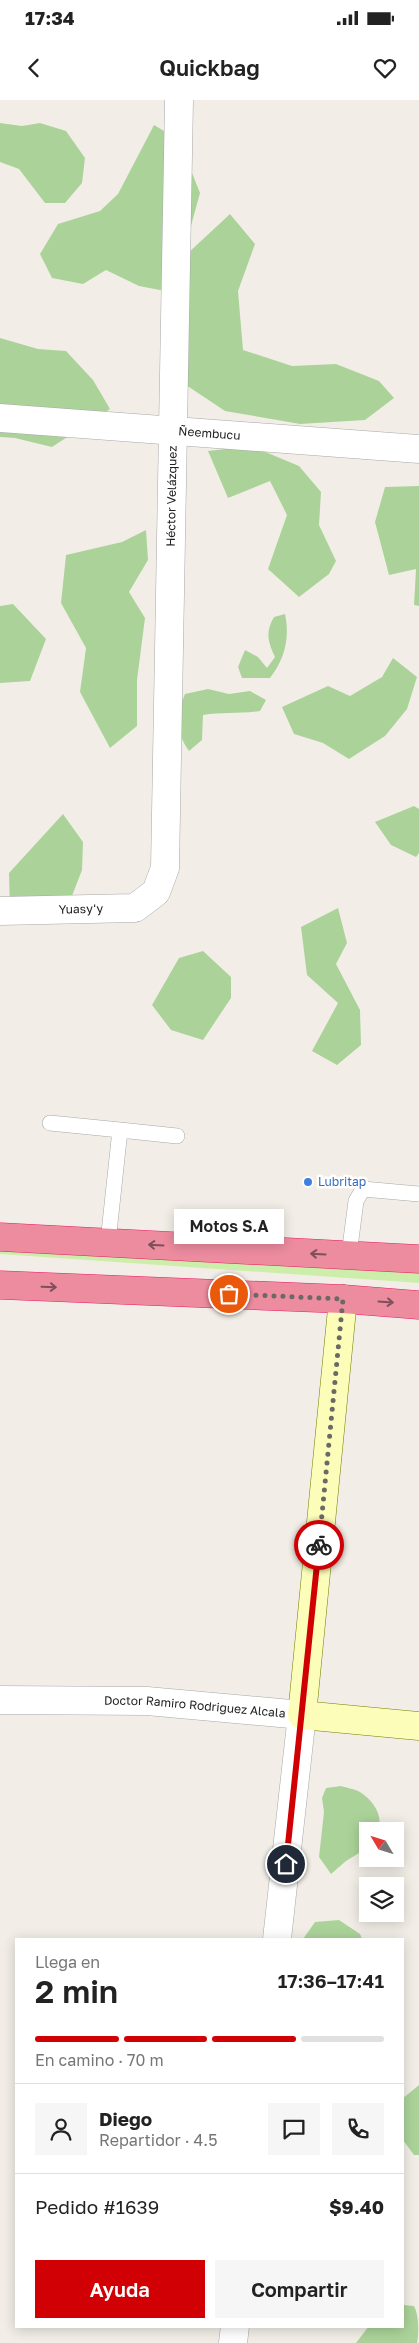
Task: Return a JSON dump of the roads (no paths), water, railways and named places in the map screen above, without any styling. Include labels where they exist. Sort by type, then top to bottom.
[{"type":"highway","points":[[0,1237],[419,1259]]},
{"type":"highway","points":[[0,1284],[343,1299],[419,1305]]},
{"type":"street","name":"Héctor Velázquez","points":[[156,892],[164,868],[179,100]]},
{"type":"street","name":"Ñeembucu","points":[[0,418],[419,449]]},
{"type":"street","name":"Yuasy'y","points":[[0,911],[135,908],[156,892]]},
{"type":"street","points":[[277,1938],[302,1715],[343,1299]]},
{"type":"street","name":"Doctor Ramiro Rodriguez Alcala","points":[[0,1700],[147,1701],[419,1726]]},
{"type":"street","points":[[233,2343],[235,2328]]},
{"type":"lane","points":[[50,1123],[176,1136]]},
{"type":"lane","points":[[108,1242],[120,1130]]},
{"type":"lane","points":[[349,1256],[356,1201],[363,1189],[419,1194]]},
{"type":"place","name":"Lubritap","points":[[308,1182]]},
{"type":"place","name":"Motos S.A","points":[[229,1294]]}]
